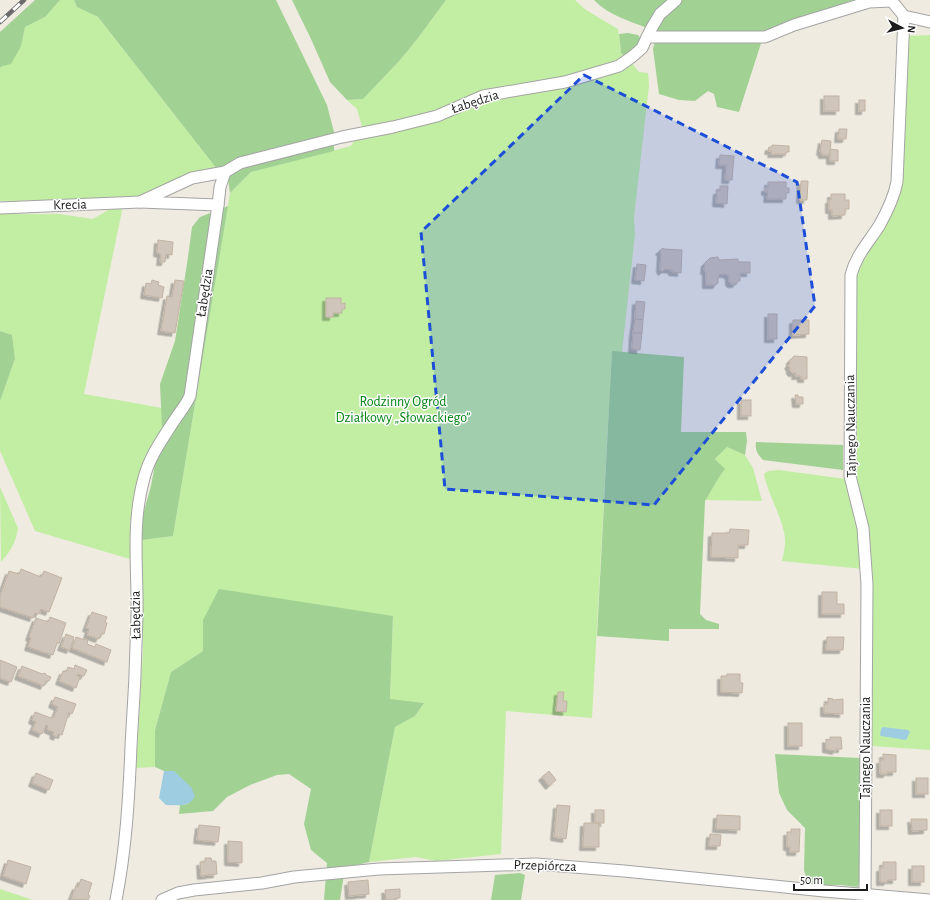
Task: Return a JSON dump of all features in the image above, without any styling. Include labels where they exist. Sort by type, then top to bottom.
[{"type":"street","name":"Łabędzia","points":[[116,900],[128,819],[136,657],[137,612],[135,547],[140,500],[144,478],[150,460],[172,423],[186,405],[190,396],[220,187],[225,172],[240,163],[342,136],[393,127],[436,116],[483,96],[565,82],[619,66],[642,48],[660,14],[676,0]]},
{"type":"street","points":[[647,37],[765,37],[794,25],[869,2],[891,0],[904,16],[930,22]]},
{"type":"street","name":"Tajnego Nauczania","points":[[865,894],[867,585],[863,528],[850,476],[851,275],[856,259],[880,224],[892,199],[897,182],[904,16]]},
{"type":"street","name":"Krecia","points":[[140,202],[188,179],[225,172]]},
{"type":"street","name":"Krecia","points":[[0,208],[140,202],[218,205]]},
{"type":"street","name":"Przepiórcza","points":[[162,900],[178,893],[194,890],[379,868],[536,864],[930,900]]},
{"type":"highlighted area","points":[[584,75],[797,182],[815,306],[654,505],[445,489],[421,232]]},
{"type":"green space","points":[[35,0],[60,0],[45,17],[25,27],[21,46],[11,64],[0,68],[0,32]]},
{"type":"green space","points":[[60,0],[74,0],[77,7],[98,17],[217,169],[187,174],[141,199],[0,201],[0,68],[21,46],[25,27],[45,17]]},
{"type":"green space","points":[[74,0],[276,0],[327,105],[334,132],[334,151],[251,172],[230,193],[228,179],[217,169],[98,17],[77,7]]},
{"type":"green space","points":[[292,0],[446,0],[401,59],[363,99],[347,100],[330,82]]},
{"type":"green space","name":"Rodzinny Ogród Działkowy „Słowackiego”","points":[[446,0],[575,0],[586,10],[618,29],[621,53],[639,72],[648,73],[649,86],[634,217],[635,234],[622,352],[612,352],[592,718],[506,711],[501,854],[436,861],[416,857],[369,862],[395,727],[415,716],[424,703],[390,700],[393,616],[203,620],[203,651],[171,672],[155,730],[155,767],[136,768],[143,651],[141,564],[142,540],[173,536],[230,193],[251,172],[351,146],[362,127],[357,109],[347,100],[363,99],[401,59]]},
{"type":"green space","points":[[594,0],[670,0],[680,2],[682,0],[854,0],[765,31],[739,112],[717,107],[714,94],[708,91],[695,101],[679,100],[659,94],[653,49],[657,32],[608,11]]},
{"type":"green space","points":[[628,33],[638,35],[643,41],[631,62],[621,53],[619,34]]},
{"type":"green space","points":[[930,35],[930,750],[872,746],[872,579],[868,527],[855,468],[856,276],[901,189],[906,36]]},
{"type":"green space","points":[[123,206],[84,394],[162,408],[162,428],[149,453],[134,497],[130,525],[130,559],[35,531],[0,451],[0,401],[15,359],[12,336],[0,331],[0,214],[59,214],[93,219],[108,210]]},
{"type":"green space","points":[[228,206],[173,536],[142,540],[141,522],[151,486],[156,459],[154,443],[162,428],[160,384],[175,341],[192,227],[200,217]]},
{"type":"green space","points":[[0,331],[12,335],[15,359],[0,401]]},
{"type":"green space","points":[[612,351],[684,357],[681,432],[746,432],[747,441],[745,455],[727,447],[715,459],[725,469],[705,501],[700,614],[706,620],[719,624],[719,629],[669,629],[669,641],[597,636]]},
{"type":"green space","points":[[756,442],[843,445],[843,470],[763,460],[757,452]]},
{"type":"green space","points":[[727,447],[745,455],[753,468],[762,501],[705,500],[724,469],[715,459]]},
{"type":"green space","points":[[779,470],[846,479],[858,530],[863,569],[782,561],[785,535],[764,474],[768,471]]},
{"type":"green space","points":[[0,487],[18,528],[12,547],[1,562]]},
{"type":"green space","points":[[219,589],[393,616],[390,699],[424,703],[415,716],[395,727],[369,862],[345,868],[340,900],[324,900],[327,863],[311,850],[304,824],[311,789],[289,774],[277,775],[250,785],[227,797],[213,811],[179,814],[180,805],[188,804],[174,771],[164,771],[155,767],[155,730],[171,672],[203,651],[203,620]]},
{"type":"green space","points":[[775,754],[860,758],[860,876],[858,887],[841,885],[808,885],[804,870],[805,828],[787,810],[779,793]]},
{"type":"green space","points":[[520,873],[525,875],[521,900],[491,900],[495,875]]},
{"type":"green space","points":[[0,889],[33,900],[0,900]]},
{"type":"water","points":[[883,727],[908,730],[910,732],[906,740],[881,736],[881,729]]},
{"type":"water","points":[[164,771],[174,771],[191,787],[195,796],[193,800],[182,805],[166,805],[159,798]]},
{"type":"building","points":[[824,96],[839,96],[839,111],[824,111]]},
{"type":"building","points":[[859,100],[865,100],[865,111],[859,111]]},
{"type":"building","points":[[839,129],[847,129],[846,139],[838,139]]},
{"type":"building","points":[[822,140],[831,141],[830,155],[822,155],[822,152],[820,152]]},
{"type":"building","points":[[772,145],[789,146],[789,152],[786,152],[786,154],[771,154],[772,151],[768,151],[769,147],[772,147]]},
{"type":"building","points":[[830,149],[838,150],[838,161],[830,161]]},
{"type":"building","points":[[720,155],[734,156],[732,180],[725,180],[726,165],[719,165]]},
{"type":"building","points":[[801,181],[808,181],[807,200],[800,200]]},
{"type":"building","points":[[768,182],[786,182],[786,188],[789,188],[789,193],[786,193],[786,199],[767,199],[768,192],[765,192],[765,188],[768,188]]},
{"type":"building","points":[[720,186],[728,186],[727,204],[716,203],[717,191],[720,191]]},
{"type":"building","points":[[831,194],[845,194],[845,200],[849,200],[849,209],[845,209],[845,215],[832,216],[832,210],[829,210],[829,200],[831,200]]},
{"type":"building","points":[[158,240],[173,242],[172,255],[166,254],[165,262],[160,262],[161,254],[157,253]]},
{"type":"building","points":[[663,248],[682,250],[681,273],[672,272],[672,270],[665,269],[662,272],[660,269],[661,253],[659,251]]},
{"type":"building","points":[[718,257],[719,260],[738,259],[738,262],[750,262],[750,273],[740,273],[740,281],[736,284],[731,284],[729,282],[729,276],[726,274],[720,274],[716,285],[706,285],[706,271],[704,271],[705,263],[710,258]]},
{"type":"building","points":[[637,264],[646,265],[644,281],[635,280]]},
{"type":"building","points":[[152,280],[159,282],[158,285],[164,287],[162,298],[144,295],[146,283],[151,284]]},
{"type":"building","points":[[175,280],[184,281],[175,333],[161,331],[167,296],[172,297]]},
{"type":"building","points":[[326,298],[341,298],[341,304],[345,303],[345,309],[342,309],[342,313],[333,313],[333,317],[326,317]]},
{"type":"building","points":[[636,301],[645,302],[643,320],[635,319]]},
{"type":"building","points":[[768,314],[777,314],[777,339],[768,339]]},
{"type":"building","points":[[635,319],[643,320],[642,333],[633,333]]},
{"type":"building","points":[[793,320],[809,320],[809,334],[793,335]]},
{"type":"building","points":[[633,333],[642,333],[640,350],[632,349]]},
{"type":"building","points":[[794,356],[807,357],[807,379],[801,379],[801,376],[795,376],[796,373],[792,373],[790,371],[788,365]]},
{"type":"building","points":[[795,395],[798,395],[798,397],[803,397],[803,404],[796,404]]},
{"type":"building","points":[[741,400],[751,400],[751,416],[741,416]]},
{"type":"building","points":[[730,529],[749,530],[748,545],[738,545],[738,558],[711,557],[712,533],[729,533]]},
{"type":"building","points":[[21,569],[41,577],[44,571],[62,578],[49,612],[41,609],[39,614],[35,613],[33,618],[0,607],[0,596],[9,571],[19,574]]},
{"type":"building","points":[[822,592],[837,592],[837,604],[844,604],[844,614],[822,614]]},
{"type":"building","points":[[92,612],[107,617],[104,634],[101,634],[99,639],[87,635],[89,629],[86,628]]},
{"type":"building","points":[[50,617],[66,623],[53,655],[28,647],[31,638],[29,637],[36,618],[48,622]]},
{"type":"building","points":[[66,634],[74,637],[70,650],[61,647]]},
{"type":"building","points":[[76,637],[88,640],[87,644],[95,647],[96,644],[111,650],[107,662],[72,648]]},
{"type":"building","points":[[827,637],[844,637],[843,650],[826,650]]},
{"type":"building","points":[[0,660],[17,667],[11,682],[0,678]]},
{"type":"building","points":[[75,665],[87,670],[84,676],[78,674],[77,676],[80,677],[76,688],[59,681],[63,671],[66,672],[68,667],[74,669]]},
{"type":"building","points":[[22,666],[42,674],[45,673],[51,677],[49,681],[46,681],[44,686],[18,676]]},
{"type":"building","points":[[727,674],[740,674],[740,683],[743,683],[742,693],[721,692],[721,676],[726,676]]},
{"type":"building","points":[[558,692],[564,692],[563,701],[567,701],[566,712],[556,711]]},
{"type":"building","points":[[55,697],[76,704],[72,714],[69,712],[62,735],[58,734],[57,737],[53,735],[54,732],[47,729],[48,726],[46,725],[42,734],[32,730],[36,722],[32,720],[35,712],[51,718],[54,717],[58,707],[52,704]]},
{"type":"building","points":[[828,698],[833,700],[843,699],[843,714],[824,713],[824,704],[828,704]]},
{"type":"building","points":[[788,723],[802,723],[802,746],[788,746]]},
{"type":"building","points":[[830,737],[841,737],[842,749],[836,749],[836,751],[826,749],[826,739],[830,740]]},
{"type":"building","points":[[883,754],[896,755],[896,772],[880,774],[880,760],[883,760]]},
{"type":"building","points":[[549,771],[556,780],[549,786],[542,777]]},
{"type":"building","points":[[36,773],[53,780],[49,790],[32,783]]},
{"type":"building","points":[[916,778],[928,778],[928,794],[916,794]]},
{"type":"building","points":[[557,805],[570,806],[566,839],[554,837]]},
{"type":"building","points":[[595,810],[604,810],[604,823],[595,823]]},
{"type":"building","points":[[880,810],[892,810],[892,826],[880,826]]},
{"type":"building","points":[[717,815],[740,816],[740,830],[716,829]]},
{"type":"building","points":[[911,819],[927,819],[927,830],[912,831]]},
{"type":"building","points":[[584,823],[599,823],[599,847],[583,847]]},
{"type":"building","points":[[199,825],[220,827],[218,842],[197,840]]},
{"type":"building","points":[[791,829],[800,829],[799,852],[790,852],[790,847],[787,847],[787,832],[791,832]]},
{"type":"building","points":[[710,834],[721,835],[720,846],[709,846]]},
{"type":"building","points":[[228,841],[242,842],[242,863],[228,862]]},
{"type":"building","points":[[205,858],[211,858],[212,861],[216,861],[217,874],[201,876],[200,862],[205,862]]},
{"type":"building","points":[[8,860],[31,867],[26,884],[3,876]]},
{"type":"building","points":[[883,862],[896,862],[896,880],[880,882],[880,868],[883,868]]},
{"type":"building","points":[[912,866],[924,866],[924,882],[912,882]]},
{"type":"building","points":[[81,879],[92,883],[88,900],[71,899],[76,886],[78,887]]},
{"type":"building","points":[[368,880],[369,894],[349,896],[348,882]]},
{"type":"building","points":[[400,889],[400,898],[395,898],[395,900],[386,900],[385,890]]},
{"type":"railway","points":[[0,22],[24,0]]}]
